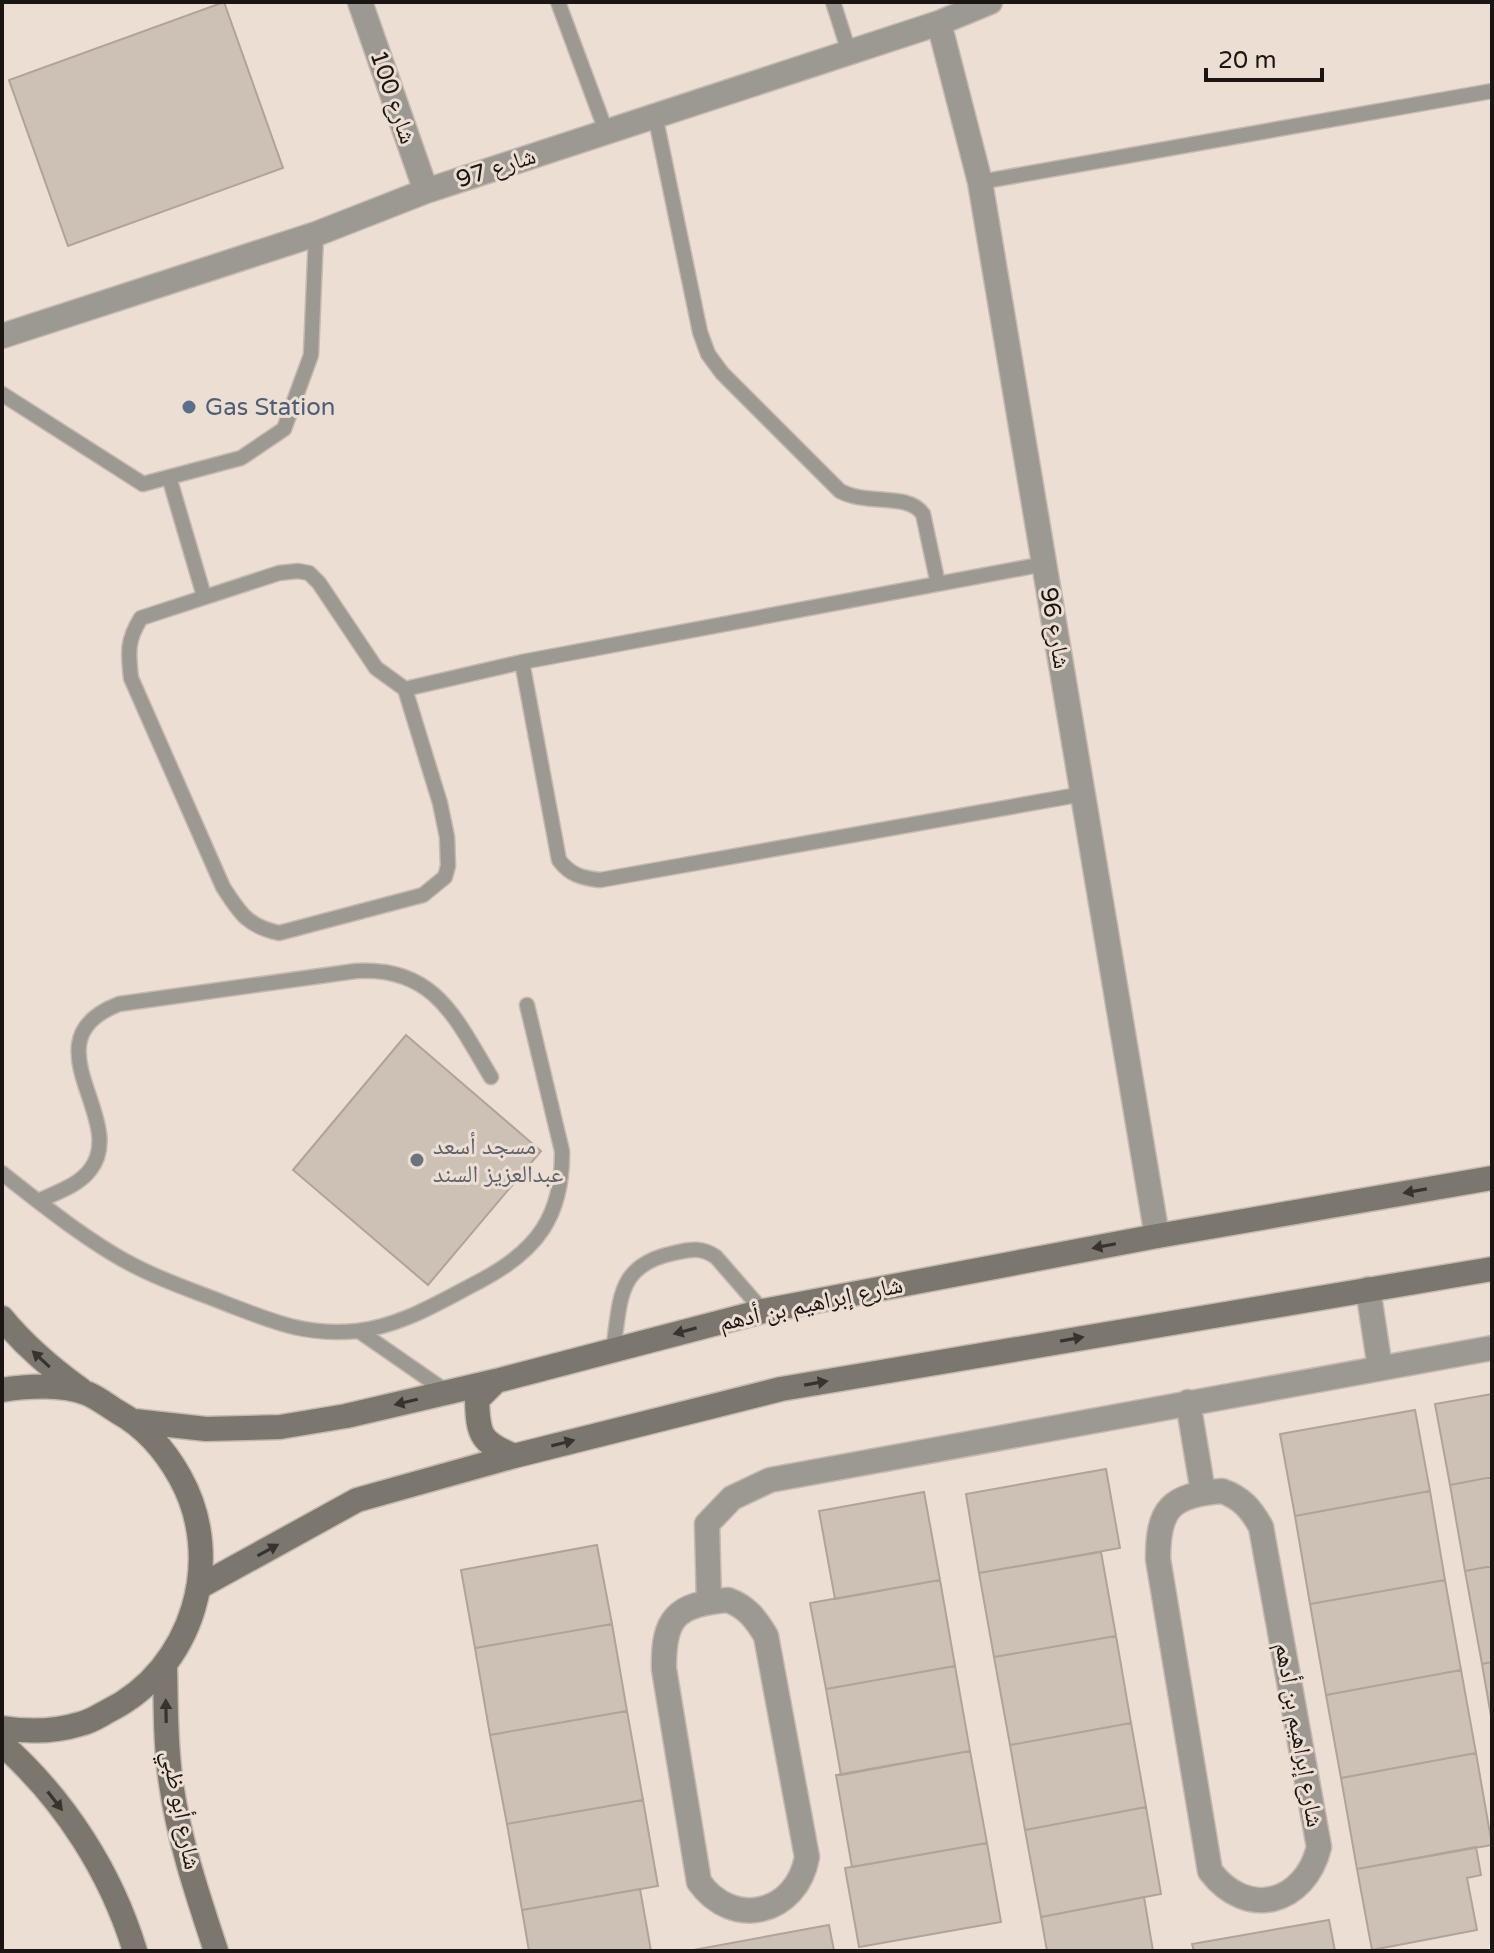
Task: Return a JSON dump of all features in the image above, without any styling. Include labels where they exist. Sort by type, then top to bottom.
[{"type":"street","name":"شارع 100","points":[[360,2],[426,191]]},
{"type":"street","name":"شارع 97","points":[[2,336],[316,234],[426,191],[939,23],[990,2]]},
{"type":"street","name":"شارع 96","points":[[939,23],[980,182],[1157,1236]]},
{"type":"street","name":"شارع إبراهيم بن أدهم","points":[[134,1421],[206,1429],[280,1427],[346,1416],[496,1381],[763,1311],[1157,1236],[1492,1178]]},
{"type":"street","points":[[199,1587],[357,1500],[514,1456],[781,1389],[1492,1269]]},
{"type":"street","points":[[1368,1289],[1380,1368]]},
{"type":"street","points":[[2,1318],[20,1340],[52,1369],[134,1421],[167,1454],[190,1495],[201,1541],[199,1587],[187,1629],[165,1666],[128,1701],[82,1724],[31,1732],[2,1728]]},
{"type":"street","points":[[709,1602],[707,1524],[732,1498],[770,1480],[1492,1348]]},
{"type":"street","points":[[496,1381],[477,1400],[478,1429],[490,1446],[514,1456]]},
{"type":"street","points":[[2,1390],[30,1385],[86,1393]]},
{"type":"street","points":[[1188,1402],[1203,1492]]},
{"type":"street","name":"شارع إبراهيم بن أدهم","points":[[1222,1491],[1234,1495],[1250,1508],[1261,1527],[1319,1847],[1309,1875],[1294,1891],[1275,1899],[1250,1900],[1232,1893],[1210,1871],[1158,1559],[1158,1529],[1167,1511],[1175,1502],[1203,1492],[1222,1491]]},
{"type":"street","points":[[728,1600],[740,1605],[755,1617],[766,1636],[807,1857],[805,1871],[797,1886],[782,1901],[763,1910],[738,1910],[720,1903],[699,1882],[664,1669],[663,1639],[672,1620],[681,1611],[709,1602],[728,1600]]},
{"type":"street","name":"شارع أبو ظبي","points":[[165,1666],[171,1783],[183,1841],[216,1951]]},
{"type":"street","points":[[2,1744],[53,1797],[83,1838],[108,1883],[135,1951]]},
{"type":"lane","points":[[558,2],[606,131]]},
{"type":"lane","points":[[833,2],[849,52]]},
{"type":"lane","points":[[980,182],[1492,91]]},
{"type":"lane","points":[[655,115],[700,332],[708,354],[722,373],[840,491],[860,499],[908,502],[917,506],[923,514],[938,584]]},
{"type":"lane","points":[[2,394],[143,484],[241,458],[284,429],[311,355],[316,234]]},
{"type":"lane","points":[[169,477],[204,596]]},
{"type":"lane","points":[[405,689],[522,662],[1044,564]]},
{"type":"lane","points":[[279,573],[309,573],[319,583],[376,668],[405,689],[447,837],[448,866],[445,877],[423,895],[279,933],[259,929],[241,915],[223,887],[131,678],[128,655],[130,635],[141,618],[204,596],[279,573]]},
{"type":"lane","points":[[522,662],[559,860],[567,870],[582,878],[600,880],[1083,794]]},
{"type":"lane","points":[[38,1201],[83,1178],[98,1155],[97,1127],[78,1050],[82,1034],[91,1020],[104,1009],[119,1004],[356,971],[377,970],[398,974],[417,981],[444,1003],[491,1077]]},
{"type":"lane","points":[[2,1173],[129,1263],[155,1276],[290,1328],[324,1332],[359,1331],[390,1324],[420,1313],[505,1267],[524,1253],[552,1215],[562,1173],[562,1151],[527,1005]]},
{"type":"lane","points":[[613,1350],[627,1280],[647,1261],[659,1256],[697,1249],[708,1252],[716,1257],[763,1311]]},
{"type":"lane","points":[[359,1331],[447,1393]]},
{"type":"building","points":[[224,2],[283,168],[68,246],[9,80]]},
{"type":"building","name":"مسجد أسعد عبدالعزيز السند","points":[[406,1035],[541,1151],[428,1285],[293,1170]]},
{"type":"building","points":[[1492,1394],[1492,1477],[1450,1485],[1435,1404]]},
{"type":"building","points":[[1415,1410],[1430,1491],[1295,1516],[1280,1434]]},
{"type":"building","points":[[1106,1469],[1120,1548],[979,1573],[966,1494]]},
{"type":"building","points":[[1492,1477],[1492,1566],[1465,1571],[1450,1485]]},
{"type":"building","points":[[1430,1491],[1445,1580],[1310,1604],[1295,1516]]},
{"type":"building","points":[[924,1492],[940,1580],[835,1599],[819,1511]]},
{"type":"building","points":[[597,1545],[612,1624],[475,1648],[461,1570]]},
{"type":"building","points":[[1101,1552],[1116,1636],[994,1657],[979,1573]]},
{"type":"building","points":[[1492,1566],[1492,1662],[1482,1664],[1465,1571]]},
{"type":"building","points":[[940,1580],[955,1666],[826,1689],[810,1603]]},
{"type":"building","points":[[1445,1580],[1461,1670],[1326,1695],[1310,1604]]},
{"type":"building","points":[[612,1624],[627,1711],[490,1735],[475,1648]]},
{"type":"building","points":[[1116,1636],[1131,1723],[1010,1745],[994,1657]]},
{"type":"building","points":[[1492,1662],[1492,1722],[1482,1664]]},
{"type":"building","points":[[955,1666],[970,1751],[841,1775],[826,1689]]},
{"type":"building","points":[[1461,1670],[1476,1753],[1341,1778],[1326,1695]]},
{"type":"building","points":[[627,1711],[643,1800],[507,1824],[490,1735]]},
{"type":"building","points":[[1131,1723],[1146,1807],[1025,1830],[1010,1745]]},
{"type":"building","points":[[970,1751],[987,1843],[852,1867],[836,1775]]},
{"type":"building","points":[[1476,1753],[1492,1845],[1357,1869],[1341,1778]]},
{"type":"building","points":[[643,1800],[658,1886],[522,1910],[507,1824]]},
{"type":"building","points":[[1146,1807],[1161,1894],[1041,1917],[1025,1830]]},
{"type":"building","points":[[987,1843],[1001,1922],[859,1947],[845,1868]]},
{"type":"building","points":[[1476,1847],[1481,1875],[1467,1878],[1477,1930],[1372,1950],[1357,1869]]},
{"type":"building","points":[[640,1889],[651,1951],[529,1951],[522,1910]]},
{"type":"building","points":[[1144,1897],[1153,1951],[1047,1951],[1041,1917]]},
{"type":"building","points":[[1329,1920],[1335,1951],[1194,1951],[1192,1944]]},
{"type":"building","points":[[829,1925],[834,1951],[693,1951],[693,1950]]},
{"type":"place","name":"Gas Station","points":[[189,407]]},
{"type":"place","name":"مسجد أسعد عبدالعزيز السند","points":[[417,1160]]}]
